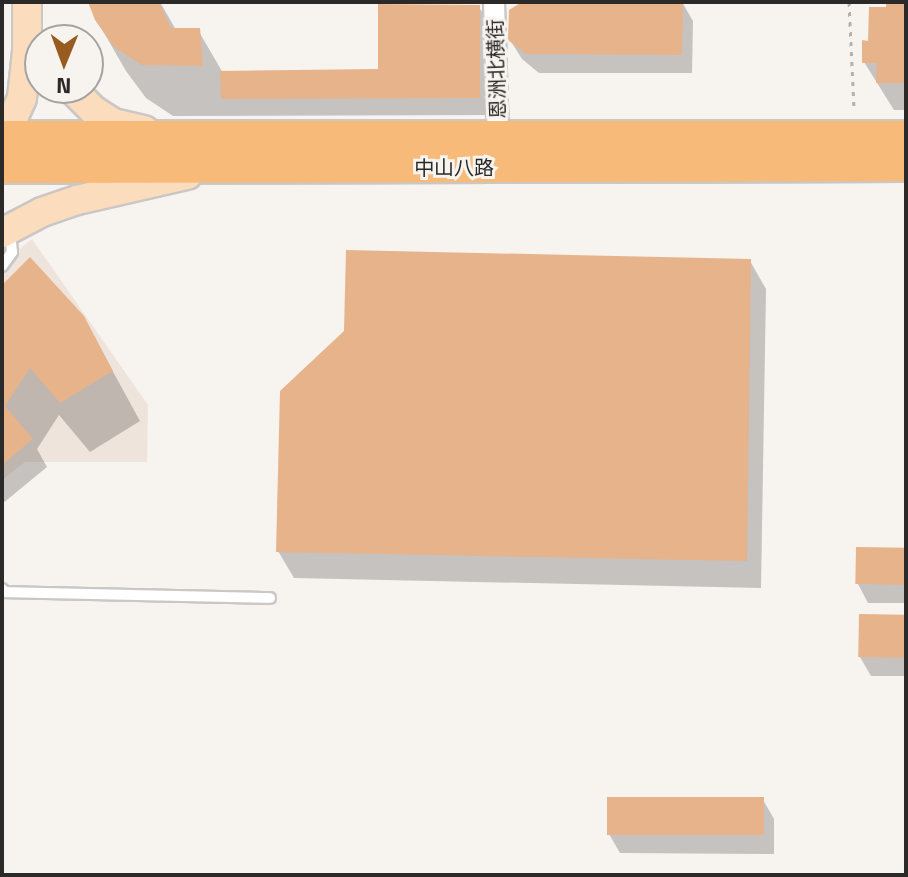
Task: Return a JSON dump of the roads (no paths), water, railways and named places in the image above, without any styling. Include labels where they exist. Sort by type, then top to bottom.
[{"type":"main road","points":[[3,146],[22,98],[27,51],[27,2]]},
{"type":"main road","points":[[39,2],[45,24]]},
{"type":"main road","points":[[87,104],[113,123],[197,136]]},
{"type":"main road","name":"中山八路","points":[[3,146],[197,136],[906,137]]},
{"type":"main road","name":"中山八路","points":[[3,146],[220,168],[906,165]]},
{"type":"main road","points":[[6,230],[77,200],[220,168]]},
{"type":"street","name":"恩洲北横街","points":[[494,2],[498,136]]},
{"type":"lane","points":[[2,266],[12,252],[6,230]]},
{"type":"lane","points":[[2,589],[270,598]]}]
